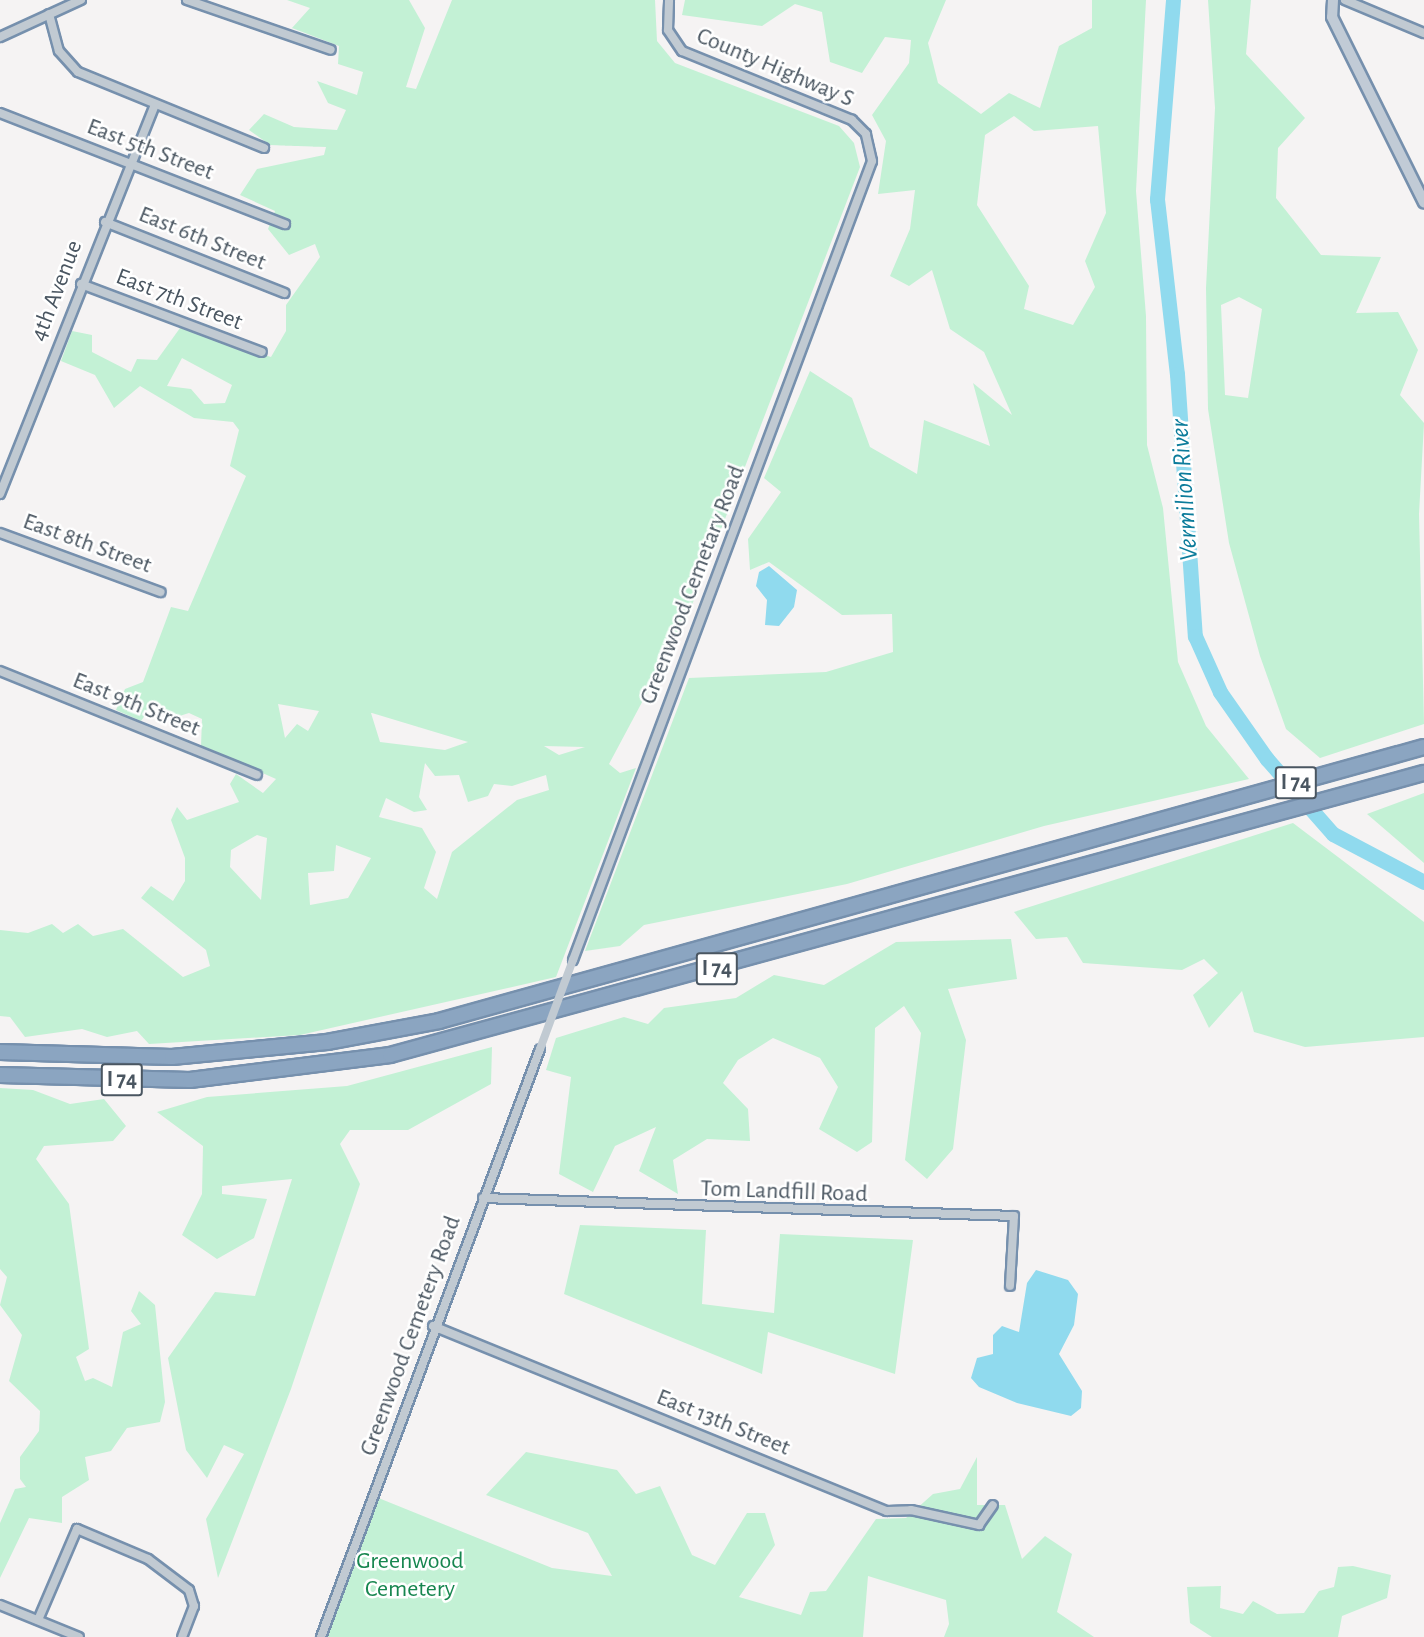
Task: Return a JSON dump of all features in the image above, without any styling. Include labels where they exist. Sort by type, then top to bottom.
[{"type":"highway","name":"I 74","points":[[0,1052],[172,1057],[327,1042],[439,1021],[1421,747]]},
{"type":"highway","name":"I 74","points":[[0,1075],[190,1080],[390,1055],[1184,839],[1343,793],[1424,773]]},
{"type":"highway","points":[[1343,793],[1424,781]]},
{"type":"street","points":[[0,37],[81,0]]},
{"type":"street","points":[[187,0],[331,50]]},
{"type":"street","name":"County Highway S","points":[[669,0],[668,30],[682,51],[852,120],[866,134]]},
{"type":"street","points":[[1334,0],[1332,17],[1424,202]]},
{"type":"street","points":[[1345,0],[1424,33]]},
{"type":"street","points":[[49,14],[59,51],[69,65],[155,105],[264,148]]},
{"type":"street","name":"4th Avenue","points":[[0,494],[105,222],[155,105]]},
{"type":"street","name":"East 5th Street","points":[[0,113],[285,224]]},
{"type":"street","name":"Greenwood Cemetary Road","points":[[540,1049],[865,190],[872,161],[866,134]]},
{"type":"street","name":"East 6th Street","points":[[105,222],[284,293]]},
{"type":"street","name":"East 7th Street","points":[[81,284],[262,352]]},
{"type":"street","name":"East 8th Street","points":[[0,533],[160,592]]},
{"type":"street","name":"East 9th Street","points":[[0,671],[257,775]]},
{"type":"street","name":"Greenwood Cemetery Road","points":[[321,1637],[434,1326],[540,1049]]},
{"type":"street","name":"Tom Landfill Road","points":[[483,1198],[1014,1216],[1010,1287]]},
{"type":"street","name":"East 13th Street","points":[[434,1326],[887,1511],[911,1510],[979,1525],[993,1505]]},
{"type":"street","points":[[38,1620],[77,1529],[148,1559],[189,1590],[194,1606],[182,1637]]},
{"type":"street","points":[[0,1605],[79,1637]]},
{"type":"green space","points":[[287,0],[409,0],[425,28],[406,87],[416,89],[452,0],[655,0],[657,41],[675,63],[839,126],[854,143],[860,167],[687,618],[609,764],[620,773],[636,768],[556,977],[300,1035],[149,1044],[137,1031],[107,1037],[82,1029],[25,1037],[10,1017],[0,1016],[0,930],[28,933],[52,924],[63,933],[78,924],[93,936],[123,929],[183,977],[210,966],[206,950],[141,898],[151,886],[173,901],[185,881],[185,858],[171,820],[177,807],[187,820],[239,802],[230,784],[236,774],[263,793],[276,779],[201,746],[202,719],[189,713],[173,718],[150,708],[141,721],[116,710],[125,689],[143,682],[171,607],[188,611],[246,476],[230,466],[239,430],[233,422],[194,418],[140,386],[114,408],[95,375],[61,361],[72,331],[92,335],[92,352],[131,372],[137,359],[157,360],[180,328],[271,357],[286,331],[286,305],[320,257],[315,244],[289,255],[268,229],[275,211],[240,195],[257,169],[324,155],[326,147],[270,145],[249,130],[264,114],[294,127],[337,130],[346,110],[328,103],[317,81],[357,95],[363,72],[338,64],[339,46],[292,28],[310,8]],"holes":[[[182,358],[232,385],[225,403],[204,404],[191,389],[167,386]],[[278,704],[319,711],[308,731],[297,724],[285,738]],[[371,713],[468,742],[445,750],[380,742]],[[544,746],[584,747],[559,755]],[[425,763],[435,776],[459,775],[468,802],[488,796],[494,784],[512,786],[546,775],[549,790],[517,800],[452,852],[437,899],[424,888],[436,852],[422,828],[379,817],[386,798],[414,812],[427,810],[419,797]],[[257,835],[267,838],[261,900],[230,867],[231,850]],[[336,845],[371,858],[348,898],[310,905],[308,873],[334,871]]]},
{"type":"green space","points":[[685,0],[946,0],[928,43],[938,83],[981,114],[1009,93],[1040,108],[1059,46],[1092,28],[1092,0],[1146,0],[1136,191],[1146,316],[1147,445],[1163,508],[1178,662],[1206,726],[1249,779],[1044,826],[847,884],[644,925],[620,946],[585,951],[689,678],[826,672],[893,652],[892,614],[842,615],[769,562],[750,570],[748,539],[781,492],[764,478],[810,371],[852,398],[870,447],[917,474],[924,420],[990,446],[973,383],[1012,415],[984,352],[950,329],[932,270],[909,286],[890,276],[910,229],[915,190],[878,194],[886,141],[872,115],[909,63],[911,40],[885,37],[862,73],[830,62],[822,12],[795,4],[762,26],[682,15]],"holes":[[[1014,116],[1034,131],[1098,126],[1106,213],[1085,261],[1095,287],[1073,325],[1024,309],[1029,286],[977,205],[985,135]]]},
{"type":"green space","points":[[1208,0],[1251,0],[1246,54],[1305,118],[1278,148],[1276,198],[1321,255],[1381,257],[1356,313],[1398,312],[1418,350],[1400,395],[1424,423],[1419,514],[1424,724],[1320,758],[1286,729],[1260,656],[1229,543],[1208,409],[1206,288],[1215,108]],"holes":[[[1239,297],[1262,309],[1248,398],[1225,395],[1221,305]]]},
{"type":"green space","points":[[1424,793],[1424,863],[1367,814]]},
{"type":"green space","points":[[1293,823],[1424,922],[1424,1037],[1305,1047],[1254,1032],[1242,991],[1209,1028],[1193,995],[1218,973],[1204,959],[1182,970],[1083,963],[1067,937],[1036,939],[1014,912]]},
{"type":"green space","points":[[1011,939],[1017,979],[948,989],[966,1040],[953,1149],[927,1179],[905,1160],[921,1033],[904,1006],[875,1028],[872,1142],[857,1152],[819,1129],[838,1087],[820,1058],[773,1038],[738,1060],[723,1083],[748,1109],[750,1141],[707,1139],[673,1160],[678,1194],[639,1171],[656,1127],[615,1146],[593,1192],[559,1174],[571,1077],[546,1070],[556,1038],[624,1017],[648,1024],[664,1008],[736,998],[774,975],[824,985],[896,942]]},
{"type":"green space","points":[[492,1047],[491,1084],[408,1130],[350,1130],[340,1144],[360,1184],[291,1389],[218,1578],[206,1519],[244,1454],[224,1445],[207,1478],[186,1450],[168,1358],[215,1292],[255,1296],[292,1179],[222,1186],[222,1194],[267,1199],[254,1238],[217,1259],[182,1235],[202,1194],[203,1146],[157,1112],[207,1097],[347,1086]]},
{"type":"green space","points":[[0,1088],[33,1090],[70,1104],[104,1099],[126,1126],[113,1141],[44,1146],[36,1159],[69,1204],[89,1349],[76,1357],[85,1381],[93,1378],[112,1387],[123,1332],[141,1324],[131,1311],[139,1291],[155,1305],[165,1402],[160,1422],[127,1428],[111,1451],[85,1457],[89,1480],[62,1497],[62,1523],[29,1518],[0,1578],[0,1523],[15,1489],[26,1487],[20,1479],[20,1457],[39,1431],[40,1411],[9,1381],[22,1335],[0,1305],[7,1277],[0,1269]]},
{"type":"green space","points":[[580,1225],[706,1230],[702,1304],[774,1313],[780,1234],[913,1240],[895,1374],[768,1332],[762,1374],[564,1294]]},
{"type":"green space","name":"Greenwood Cemetery","points":[[526,1452],[617,1470],[636,1494],[660,1486],[692,1555],[715,1565],[747,1513],[765,1513],[775,1545],[739,1597],[801,1615],[810,1592],[826,1591],[876,1519],[906,1518],[933,1494],[960,1489],[977,1457],[977,1505],[1005,1505],[1022,1559],[1045,1536],[1072,1554],[1057,1612],[1094,1637],[944,1637],[949,1624],[946,1600],[868,1576],[863,1637],[325,1637],[376,1497],[552,1568],[612,1576],[588,1533],[486,1495]]},
{"type":"green space","points":[[1353,1566],[1391,1575],[1387,1598],[1342,1616],[1338,1637],[1212,1637],[1190,1623],[1187,1587],[1221,1586],[1220,1608],[1243,1614],[1253,1601],[1277,1614],[1304,1613],[1319,1591],[1334,1587],[1338,1567]]},
{"type":"water","points":[[769,566],[797,590],[794,607],[779,626],[765,625],[767,600],[756,586],[759,572]]},
{"type":"water","points":[[1036,1270],[1068,1280],[1078,1294],[1074,1325],[1059,1354],[1082,1391],[1081,1408],[1071,1416],[1017,1403],[979,1387],[971,1378],[977,1358],[993,1354],[993,1335],[1002,1326],[1019,1332],[1027,1283]]},
{"type":"waterway","name":"Vermilion River","points":[[1173,0],[1157,199],[1177,374],[1195,636],[1220,692],[1267,759],[1333,834],[1424,882]]}]
